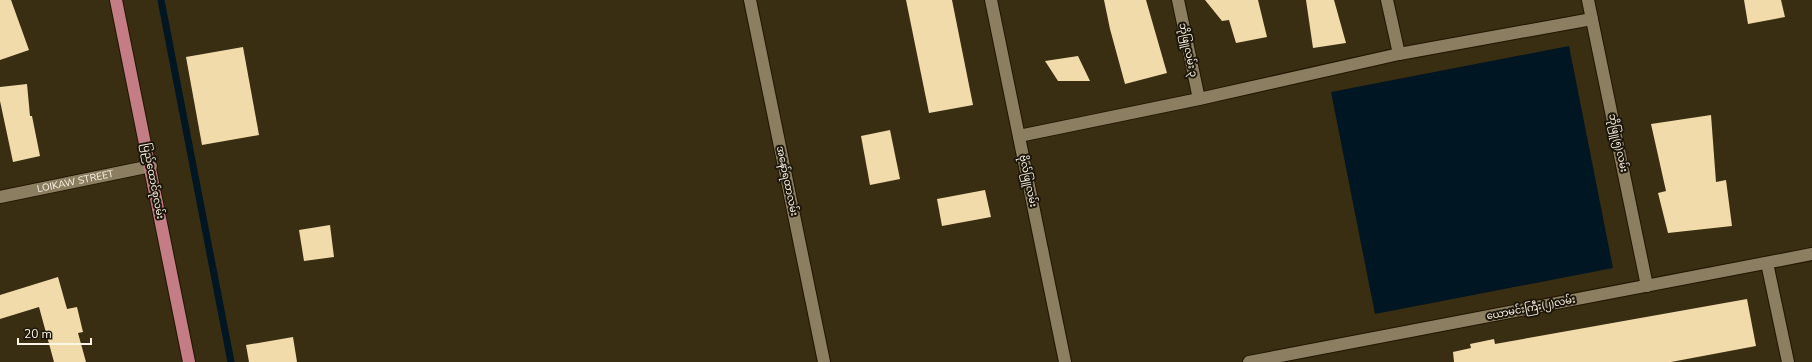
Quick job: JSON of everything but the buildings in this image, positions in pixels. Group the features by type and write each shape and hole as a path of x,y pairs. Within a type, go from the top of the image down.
{"main road":[{"name":"ပြည်ထောင်စုလမ်း","path":"116,0 151,166 189,362"}],"street":[{"name":"အနော်ရထာလမ်း","path":"750,0 824,362"},
{"name":"ဗိုလ်ဖြူလမ်း","path":"991,0 1065,362"},
{"name":"ဘိုဖြူလမ်း ၃","path":"1178,0 1199,99"},
{"path":"1388,0 1399,54"},
{"name":"ဘိုဖြူ(၅)လမ်း","path":"1588,0 1648,286"},
{"path":"1019,136 1199,99 1399,54 1592,19"},
{"name":"LOIKAW STREET","path":"0,197 151,166"},
{"name":"ယောမင်းကြီး(၂)လမ်း","path":"1249,362 1812,254"},
{"path":"1767,263 1788,362"}],"water":[{"path":"1569,46 1613,268 1375,314 1331,92"}],"waterway":[{"path":"161,0 231,362"}]}
